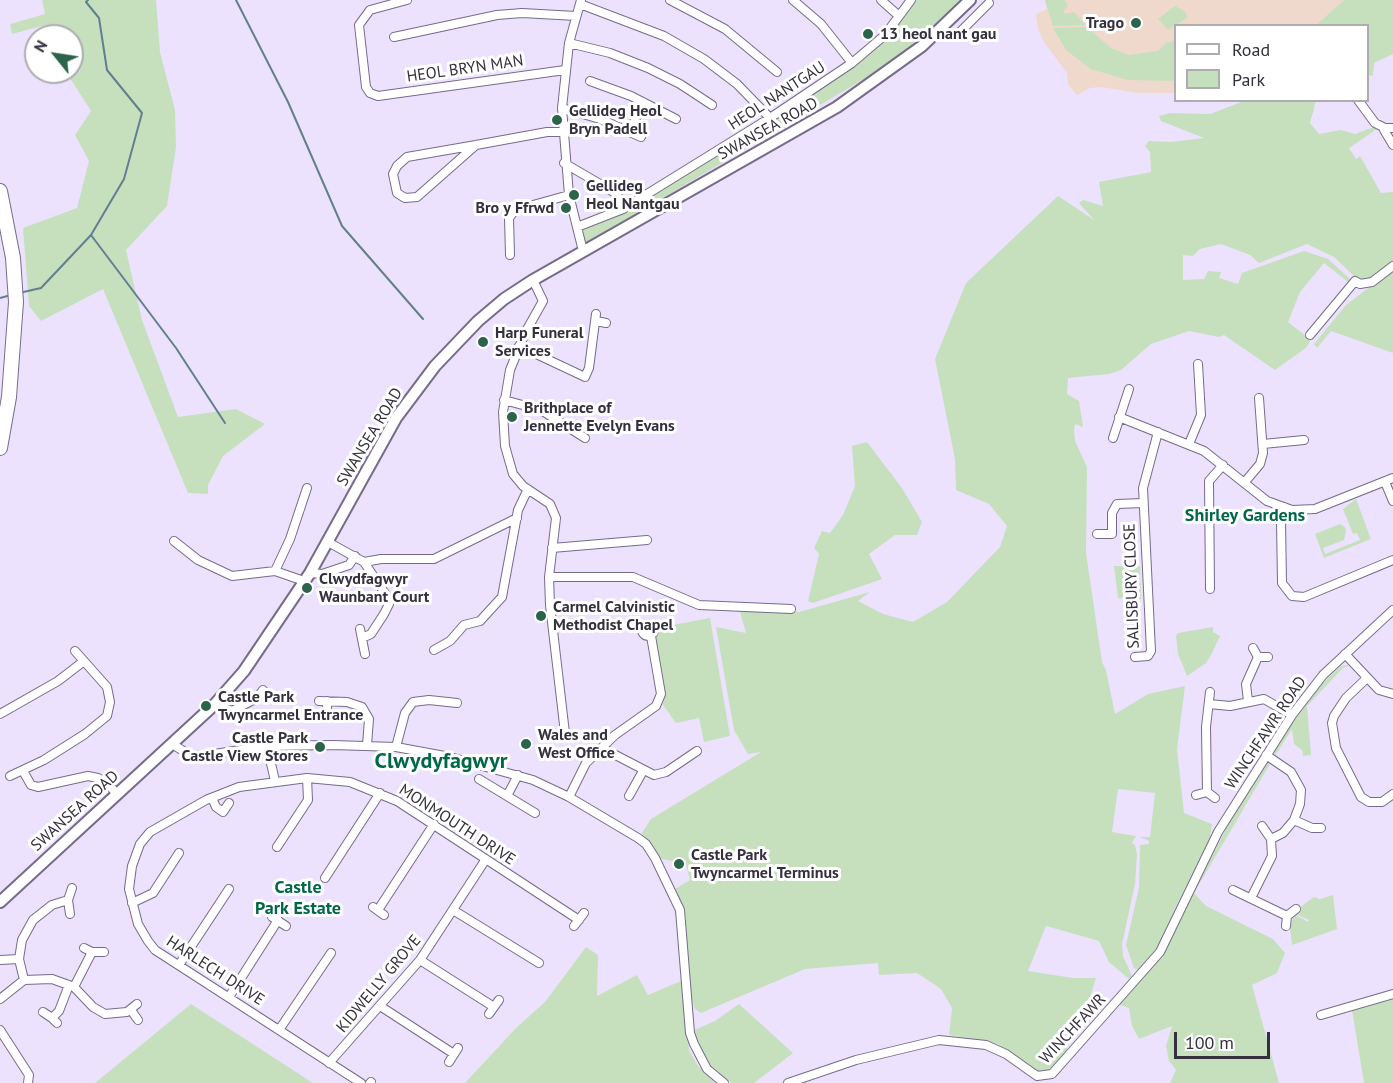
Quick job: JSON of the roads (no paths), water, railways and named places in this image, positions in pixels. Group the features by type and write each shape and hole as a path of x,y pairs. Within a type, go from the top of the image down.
{"highway":[{"path":"0,191 13,258 16,321 9,397 0,448"}],"street":[{"name":"HEOL BRYN MAN","path":"407,0 370,10 364,16 358,34 366,87 370,93 378,96 565,70"},
{"path":"670,0 689,8 748,46 777,72"},
{"path":"689,8 694,0"},
{"path":"793,0 821,24 852,63"},
{"path":"881,0 899,16"},
{"name":"HEOL NANTGAU","path":"577,227 623,208 770,118 852,63 885,35 911,0"},
{"path":"970,0 980,12"},
{"name":"SWANSEA ROAD","path":"0,902 215,704 258,653 328,542 411,395 470,328 504,299 533,280 837,107 915,51 970,0"},
{"path":"583,251 569,195 562,132 565,70 569,43 580,2 664,36 704,59 737,84 770,118"},
{"path":"957,35 989,3"},
{"path":"394,37 497,15 522,13 576,16"},
{"path":"569,43 610,53 648,68 680,84 711,105"},
{"path":"590,81 643,102 676,119"},
{"path":"630,131 643,102"},
{"path":"1359,102 1375,123 1389,128 1384,133 1393,145"},
{"path":"562,108 571,109 641,137"},
{"path":"476,145 417,197 405,198 397,193 393,174 401,161 407,157 476,145 562,132"},
{"path":"564,163 617,194 623,208"},
{"path":"510,255 509,218 515,210 569,195"},
{"path":"1310,335 1355,281 1360,284 1372,282 1393,266"},
{"path":"533,280 543,301 519,346 510,370 504,400 507,462 519,482 553,509 555,518 549,577 565,733"},
{"path":"580,386 589,368 596,318 606,323"},
{"path":"519,346 585,376"},
{"path":"1189,444 1202,415 1198,364"},
{"path":"1113,438 1129,389"},
{"path":"1244,483 1260,464 1263,444 1259,398"},
{"path":"504,400 541,410 585,438"},
{"path":"1119,417 1204,451 1267,501 1284,507 1300,511 1316,509 1389,480 1393,501"},
{"name":"SALISBURY CLOSE","path":"1136,657 1148,656 1150,651 1143,503 1144,480 1158,432"},
{"path":"1263,444 1304,440"},
{"path":"1210,589 1209,481 1223,465"},
{"path":"275,571 307,488"},
{"path":"434,650 450,641 464,624 480,621 502,597 517,518 528,489"},
{"name":"SALISBURY CLOSE","path":"1097,534 1112,534 1112,513 1117,504 1143,503"},
{"path":"1284,507 1281,521 1282,583 1292,596 1304,597 1393,560"},
{"path":"364,562 381,559 434,559 517,518"},
{"path":"552,548 647,540"},
{"path":"174,541 198,560 232,576 275,571 307,577 349,565 355,556"},
{"path":"328,542 364,562 386,595 389,604 371,634 361,634 365,654"},
{"path":"549,577 633,577 699,605 791,609"},
{"name":"WINCHFAWR ROAD","path":"1187,892 1218,832 1292,715 1316,683 1393,610"},
{"path":"569,797 586,763 656,706 661,694 651,636"},
{"path":"1253,648 1258,657"},
{"path":"10,776 23,771 85,734 107,716 110,702 107,687 75,651"},
{"path":"1345,654 1383,693 1393,694"},
{"path":"1258,657 1268,657"},
{"path":"1248,701 1246,684 1258,657"},
{"path":"0,714 58,681 84,661"},
{"path":"1367,678 1346,698 1334,716 1334,738 1344,768 1357,793 1364,800 1382,802 1393,794"},
{"path":"215,704 232,711 257,698 263,690"},
{"path":"1207,792 1210,692"},
{"path":"396,747 405,713 413,702 429,700 457,703"},
{"path":"1209,704 1230,706 1248,701 1269,700 1292,715"},
{"path":"327,713 323,701 354,704 367,713 369,719 367,746"},
{"path":"1334,738 1344,736"},
{"path":"172,744 190,755 201,756 267,746 367,746 396,747 450,757 518,775 569,797 646,844 669,885 681,915 690,1033 707,1069 724,1083"},
{"path":"267,746 275,781"},
{"path":"602,748 654,776 666,772 697,751"},
{"path":"1266,755 1291,772 1298,782 1301,797 1294,820 1283,833 1271,839"},
{"path":"23,771 32,785 38,787 88,776 98,778 108,784 117,794"},
{"path":"629,796 643,771"},
{"path":"507,796 518,775"},
{"path":"276,847 308,800 307,778"},
{"name":"MONMOUTH DRIVE","path":"275,781 307,778 350,782 380,793 434,824 579,920"},
{"path":"479,779 535,813"},
{"name":"HARLECH DRIVE","path":"275,781 239,787 212,798 150,832 140,844 132,866 129,889 132,903 138,924 148,941 179,965 361,1083"},
{"path":"1196,795 1207,792"},
{"path":"1207,792 1215,798"},
{"path":"325,878 380,793"},
{"path":"212,798 223,812 229,803"},
{"path":"1294,820 1312,828 1322,828"},
{"path":"378,911 434,824"},
{"path":"1251,898 1272,856 1271,839 1262,826"},
{"path":"1310,838 1312,828"},
{"path":"132,903 153,893 180,853"},
{"name":"KIDWELLY GROVE","path":"329,1063 420,960 486,859"},
{"path":"70,914 68,900 72,888"},
{"path":"179,965 229,889"},
{"path":"1233,890 1287,916"},
{"name":"WINCHFAWR","path":"789,1083 856,1060 939,1040 974,1043 997,1049 1040,1080 1052,1074 1060,1066 1160,952 1187,892"},
{"path":"24,980 19,959 22,940 33,920 52,905 68,900"},
{"path":"1286,926 1287,916 1296,909"},
{"path":"453,910 539,963"},
{"path":"229,997 275,919 286,926"},
{"path":"84,948 92,952 104,952"},
{"path":"43,1012 54,1021 71,986 92,952"},
{"path":"279,1030 331,953"},
{"path":"0,960 19,959"},
{"path":"420,960 494,1007"},
{"path":"0,999 24,980 52,979 71,986 93,1007 105,1014 134,1007 138,1020"},
{"path":"1321,1015 1393,994"},
{"path":"380,1006 454,1055"},
{"path":"0,1030 29,1075 28,1083"}],"waterway":[{"path":"19,293 41,288 91,235 124,179 142,113 107,70 99,18 86,2 88,0"},
{"path":"236,0 288,102 342,226 423,319"},
{"path":"91,235 176,348 225,423"},
{"path":"0,298 11,295"}],"place":[{"name":"Trago","path":"1136,23"},
{"name":"13 heol nant gau","path":"868,34"},
{"name":"Gellideg Heol Bryn Padell","path":"557,120"},
{"name":"Gellideg Heol Nantgau","path":"574,195"},
{"name":"Bro y Ffrwd","path":"566,208"},
{"name":"Harp Funeral Services","path":"483,342"},
{"name":"Brithplace of Jennette Evelyn Evans","path":"512,417"},
{"name":"Clwydfagwyr Waunbant Court","path":"307,588"},
{"name":"Carmel Calvinistic Methodist Chapel","path":"541,616"},
{"name":"Castle Park Twyncarmel Entrance","path":"206,706"},
{"name":"Wales and West Office","path":"526,744"},
{"name":"Castle Park Castle View Stores","path":"320,747"},
{"name":"Castle Park Twyncarmel Terminus","path":"679,864"}],"district":[{"name":"Shirley Gardens","path":"1245,516"},
{"name":"Clwydyfagwyr","path":"441,762"},
{"name":"Castle Park Estate","path":"298,898"}]}
